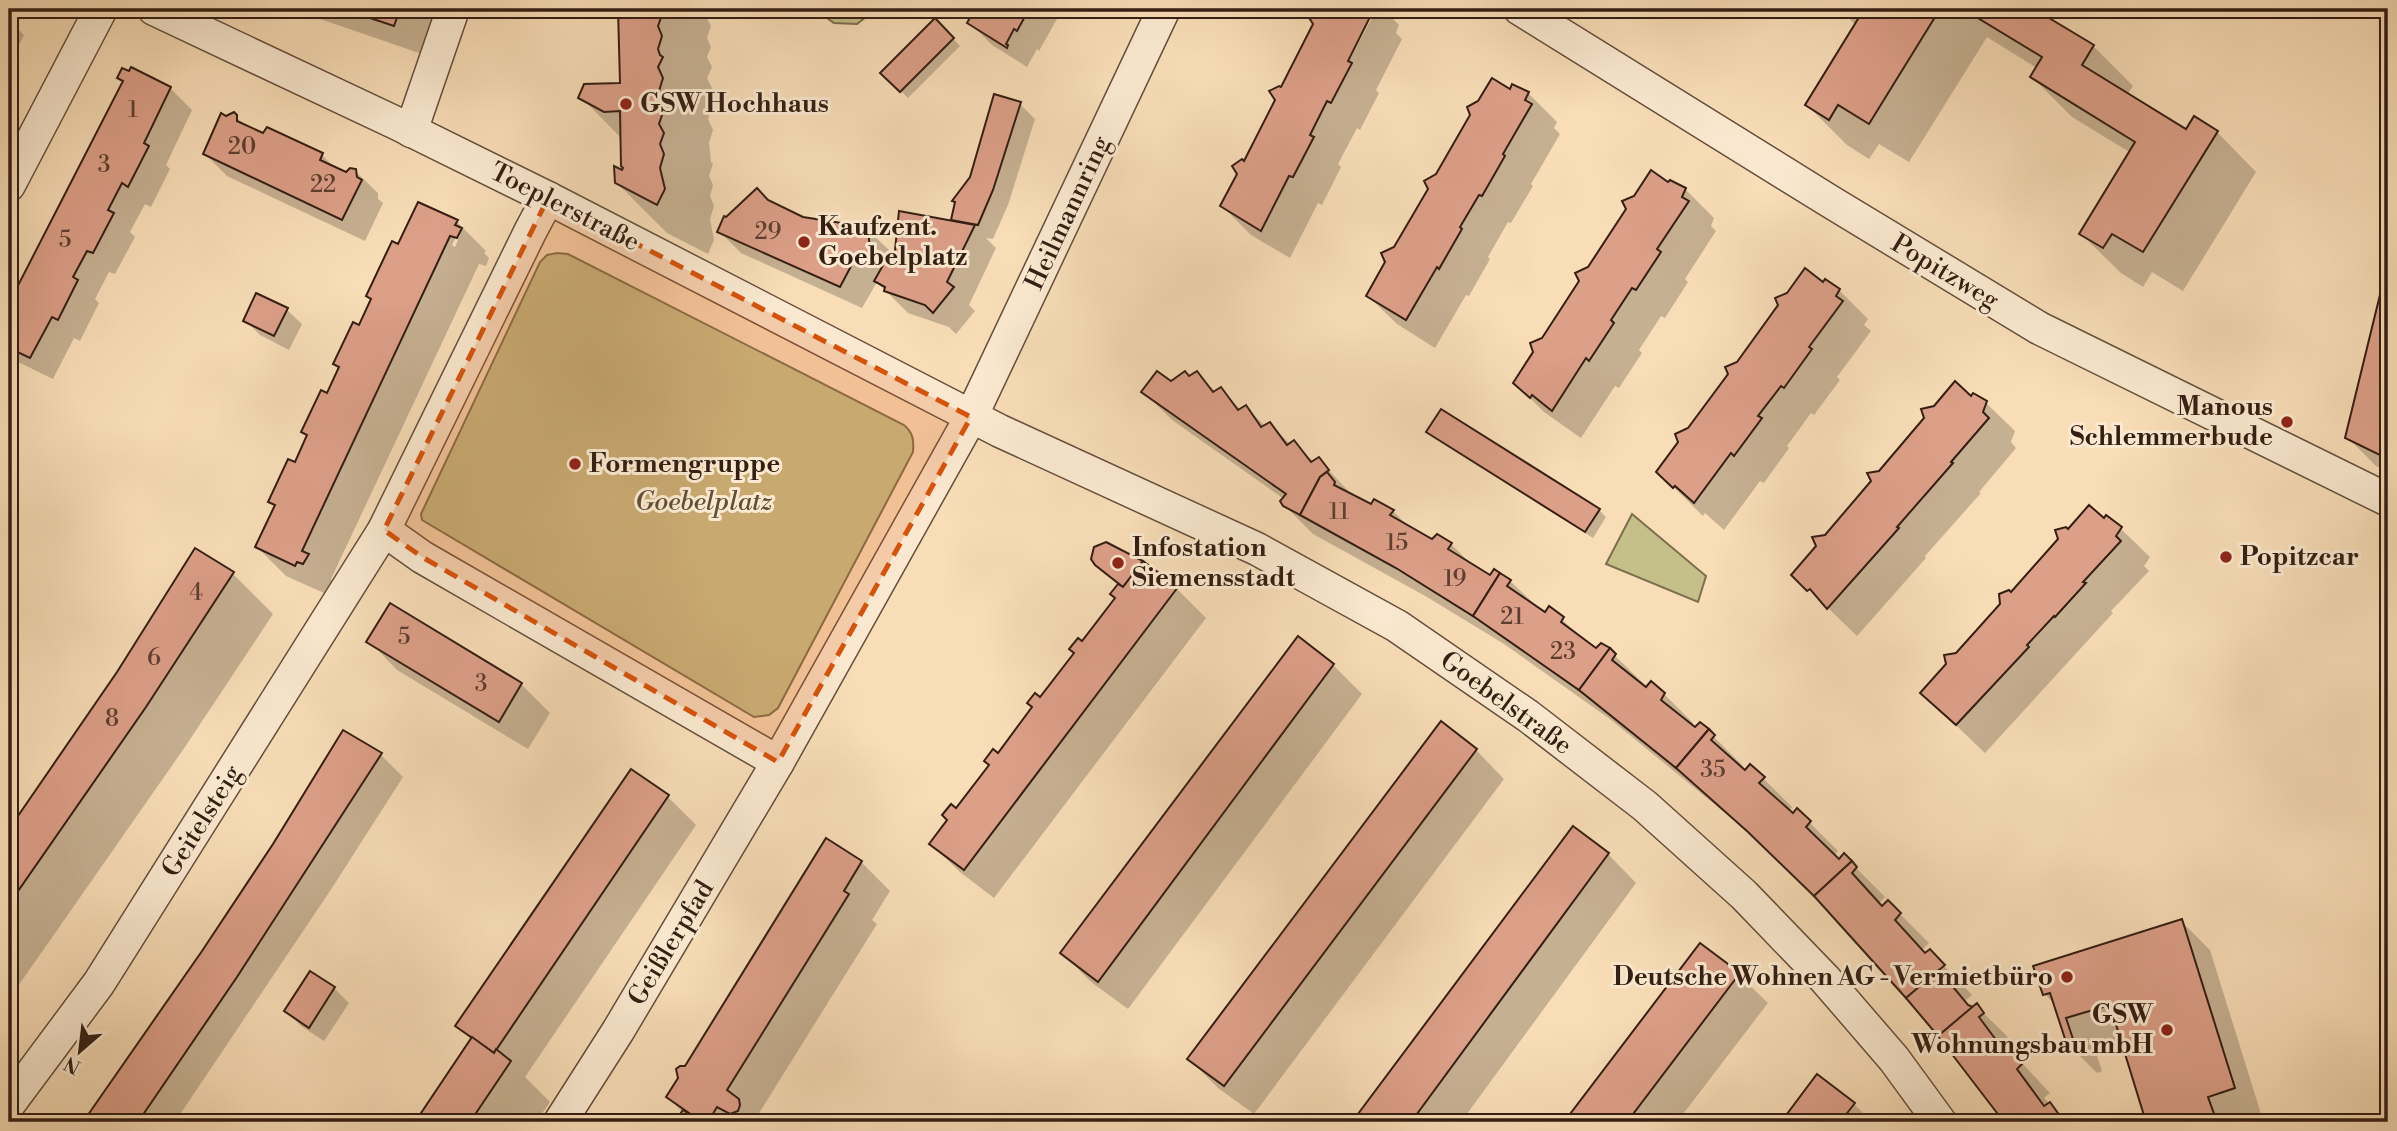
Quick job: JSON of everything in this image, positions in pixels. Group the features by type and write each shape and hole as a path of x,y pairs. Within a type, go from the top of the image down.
{"street":[{"path":"9,185 101,9"},
{"name":"Toeplerstraße","path":"154,9 548,198 971,417"},
{"path":"411,131 453,9"},
{"name":"Heilmannring","path":"971,417 1164,9"},
{"name":"Popitzweg","path":"1520,9 2027,321 2388,500"},
{"path":"548,198 384,530 422,557 778,762 971,417"},
{"name":"Goebelstraße","path":"971,417 1257,549 1398,626 1528,716 1645,806 1744,895 1825,979 1894,1059 1940,1122"},
{"name":"Geitelsteig","path":"9,1104 99,983 384,530"},
{"name":"Geißlerpfad","path":"560,1122 618,1031 778,762"}],"highlighted area":[{"path":"548,198 971,417 778,762 422,557 384,530"}],"green space":[{"path":"814,9 876,9 857,24 834,23"},
{"name":"Goebelplatz","path":"568,254 904,425 911,434 913,452 778,708 769,715 754,717 422,520 421,514 540,262 547,255"},
{"path":"1632,514 1706,576 1698,602 1606,564"}],"building":[{"path":"343,9 400,9 394,26"},
{"name":"GSW Hochhaus","path":"618,9 658,9 662,15 658,26 662,36 658,49 663,57 658,67 663,78 659,91 663,112 659,124 664,133 660,144 664,154 660,168 665,189 657,205 615,183 614,166 622,170 623,168 620,111 604,112 578,98 584,84 620,83"},
{"path":"975,9 1029,9 1017,31 1014,29 1006,44 1007,48 967,23"},
{"path":"1321,9 1374,9 1348,61 1352,63 1331,103 1327,101 1310,135 1314,137 1293,177 1289,176 1261,231 1220,206 1237,174 1232,166 1242,159 1244,161 1275,100 1269,91 1281,87 1313,24 1308,16"},
{"path":"1853,9 1940,9 1869,124 1838,105 1829,120 1805,105 1861,14"},
{"path":"1963,9 2034,9 2094,45 2082,65 2186,129 2194,116 2218,131 2143,252 2112,234 2103,248 2079,234 2135,142 2030,77 2042,57"},
{"path":"935,18 954,38 900,92 880,73"},
{"path":"131,67 171,87 144,143 149,146 128,187 122,183 108,210 114,213 93,253 87,251 73,277 78,280 58,320 52,317 30,358 9,348 9,303 123,81 117,78 122,68 129,71"},
{"path":"1492,78 1510,89 1512,84 1529,92 1525,100 1532,104 1482,196 1479,195 1439,269 1437,267 1406,320 1366,296 1385,262 1381,253 1394,247 1428,189 1424,181 1436,174 1470,115 1467,107 1478,101"},
{"path":"994,94 1021,102 993,190 978,225 951,220 955,202 952,201 970,177"},
{"path":"234,112 237,121 263,133 267,127 323,153 320,160 346,172 350,168 356,169 357,177 362,180 342,220 203,154 221,113 226,116"},
{"path":"1651,170 1668,182 1670,180 1686,188 1682,197 1689,201 1657,249 1661,252 1636,290 1632,288 1611,320 1614,323 1589,361 1586,358 1552,411 1532,395 1530,398 1513,383 1533,352 1530,343 1542,338 1579,281 1575,273 1588,267 1626,209 1622,201 1634,196"},
{"name":"Kaufzent. Goebelplatz","path":"757,188 768,200 803,217 868,227 870,252 858,253 840,287 717,232 724,216"},
{"path":"418,202 458,220 455,225 462,228 457,238 450,236 302,551 309,554 303,564 297,562 295,566 255,547 275,505 268,502 288,459 295,462 307,435 301,432 321,390 327,393 339,367 333,364 353,322 359,325 371,299 366,296 392,241 398,244"},
{"path":"899,211 975,225 947,282 954,287 933,313 925,305 884,291 885,287 874,281 886,260 894,260"},
{"path":"2388,262 2388,459 2345,438"},
{"path":"1805,268 1823,282 1825,279 1840,289 1836,296 1843,301 1809,347 1812,349 1784,388 1781,386 1758,416 1762,418 1734,456 1731,453 1694,503 1656,472 1678,442 1675,434 1688,428 1728,374 1725,367 1737,362 1778,305 1775,298 1787,293"},
{"path":"256,293 288,308 274,336 243,321"},
{"path":"1157,371 1171,381 1185,371 1189,376 1197,371 1213,392 1221,387 1238,410 1246,405 1261,427 1270,422 1287,445 1294,440 1311,462 1319,457 1329,470 1320,477 1300,515 1283,506 1280,501 1286,494 1141,392"},
{"path":"1955,381 1971,396 1973,393 1987,401 1983,412 1989,418 1897,527 1899,528 1827,609 1810,589 1807,591 1791,575 1816,546 1812,537 1825,535 1871,481 1867,473 1879,471 1924,418 1921,409 1934,406"},
{"path":"1441,409 1600,509 1585,532 1426,432"},
{"path":"1327,472 1335,482 1334,485 1371,504 1374,499 1394,510 1390,515 1432,539 1437,534 1452,543 1448,549 1490,575 1494,569 1500,573 1473,616 1396,568 1300,515 1320,477"},
{"path":"2089,505 2104,518 2106,515 2122,527 2116,536 2121,541 2083,582 2086,583 2027,645 2029,647 1956,725 1920,693 1946,664 1944,655 1956,653 2000,604 1999,594 2009,590 2011,592 2058,539 2055,530 2066,527 2068,529"},
{"name":"Infostation Siemensstadt","path":"1106,542 1143,561 1123,587 1091,559 1094,547"},
{"path":"195,548 234,572 146,707 9,904 9,829 117,672"},
{"path":"1143,561 1178,587 964,870 929,844 947,820 942,815 951,804 956,808 989,765 984,761 993,749 998,753 1032,707 1027,703 1035,693 1040,697 1074,653 1069,649 1078,638 1082,641 1115,598 1110,594 1118,584 1123,587"},
{"path":"1500,573 1511,580 1507,586 1545,612 1549,606 1564,617 1561,622 1596,648 1601,643 1610,648 1579,690 1473,616"},
{"path":"390,603 522,683 499,722 366,642"},
{"path":"1298,636 1334,664 1098,982 1060,953"},
{"path":"1610,648 1616,654 1612,660 1646,687 1651,681 1665,693 1661,700 1695,727 1700,722 1709,729 1676,768 1579,690"},
{"path":"1441,721 1477,749 1224,1086 1187,1059"},
{"path":"1709,729 1715,735 1711,740 1745,770 1750,764 1765,777 1759,783 1793,813 1797,808 1811,821 1806,827 1839,859 1844,853 1852,861 1814,896 1676,768"},
{"path":"343,730 382,753 237,977 138,1122 83,1122 273,844"},
{"path":"631,769 669,795 494,1053 455,1026"},
{"path":"1573,826 1609,853 1411,1122 1352,1122"},
{"path":"826,838 862,861 844,891 849,894 727,1090 739,1099 738,1111 730,1114 717,1107 708,1122 702,1122 666,1097 678,1078 676,1069 685,1066"},
{"path":"1852,861 1857,867 1852,873 1882,906 1888,900 1901,913 1895,920 1925,953 1930,949 1945,965 1906,998 1814,896"},
{"name":"GSW Wohnungsbau mbH","path":"2182,919 2235,1088 2208,1097 2217,1122 2146,1122 2110,1005 2066,1018 2074,1042 2067,1045 2050,993 2043,995 2033,966"},
{"path":"1700,943 1740,973 1627,1122 1564,1122"},
{"path":"1939,970 1968,1005 1973,1007 1938,1036 1906,998"},
{"path":"310,971 335,987 309,1028 284,1011"},
{"path":"1977,1003 1984,1013 1979,1017 2005,1052 2011,1049 2023,1063 2017,1069 2044,1106 2050,1102 2060,1116 2055,1122 2004,1122 1938,1036"},
{"path":"472,1037 494,1053 496,1049 511,1061 470,1122 415,1122"},
{"path":"1817,1074 1855,1103 1840,1122 1781,1122"},
{"path":"683,1110 702,1122 674,1122"}],"place":[{"name":"GSW Hochhaus","path":"626,104"},
{"name":"Kaufzent. Goebelplatz","path":"804,242"},
{"name":"Manous Schlemmerbude","path":"2287,422"},
{"name":"Formengruppe","path":"575,464"},
{"name":"Popitzcar","path":"2226,557"},
{"name":"Infostation Siemensstadt","path":"1118,563"},
{"name":"Deutsche Wohnen AG - Vermietbüro","path":"2067,977"},
{"name":"GSW Wohnungsbau mbH","path":"2167,1030"}]}
